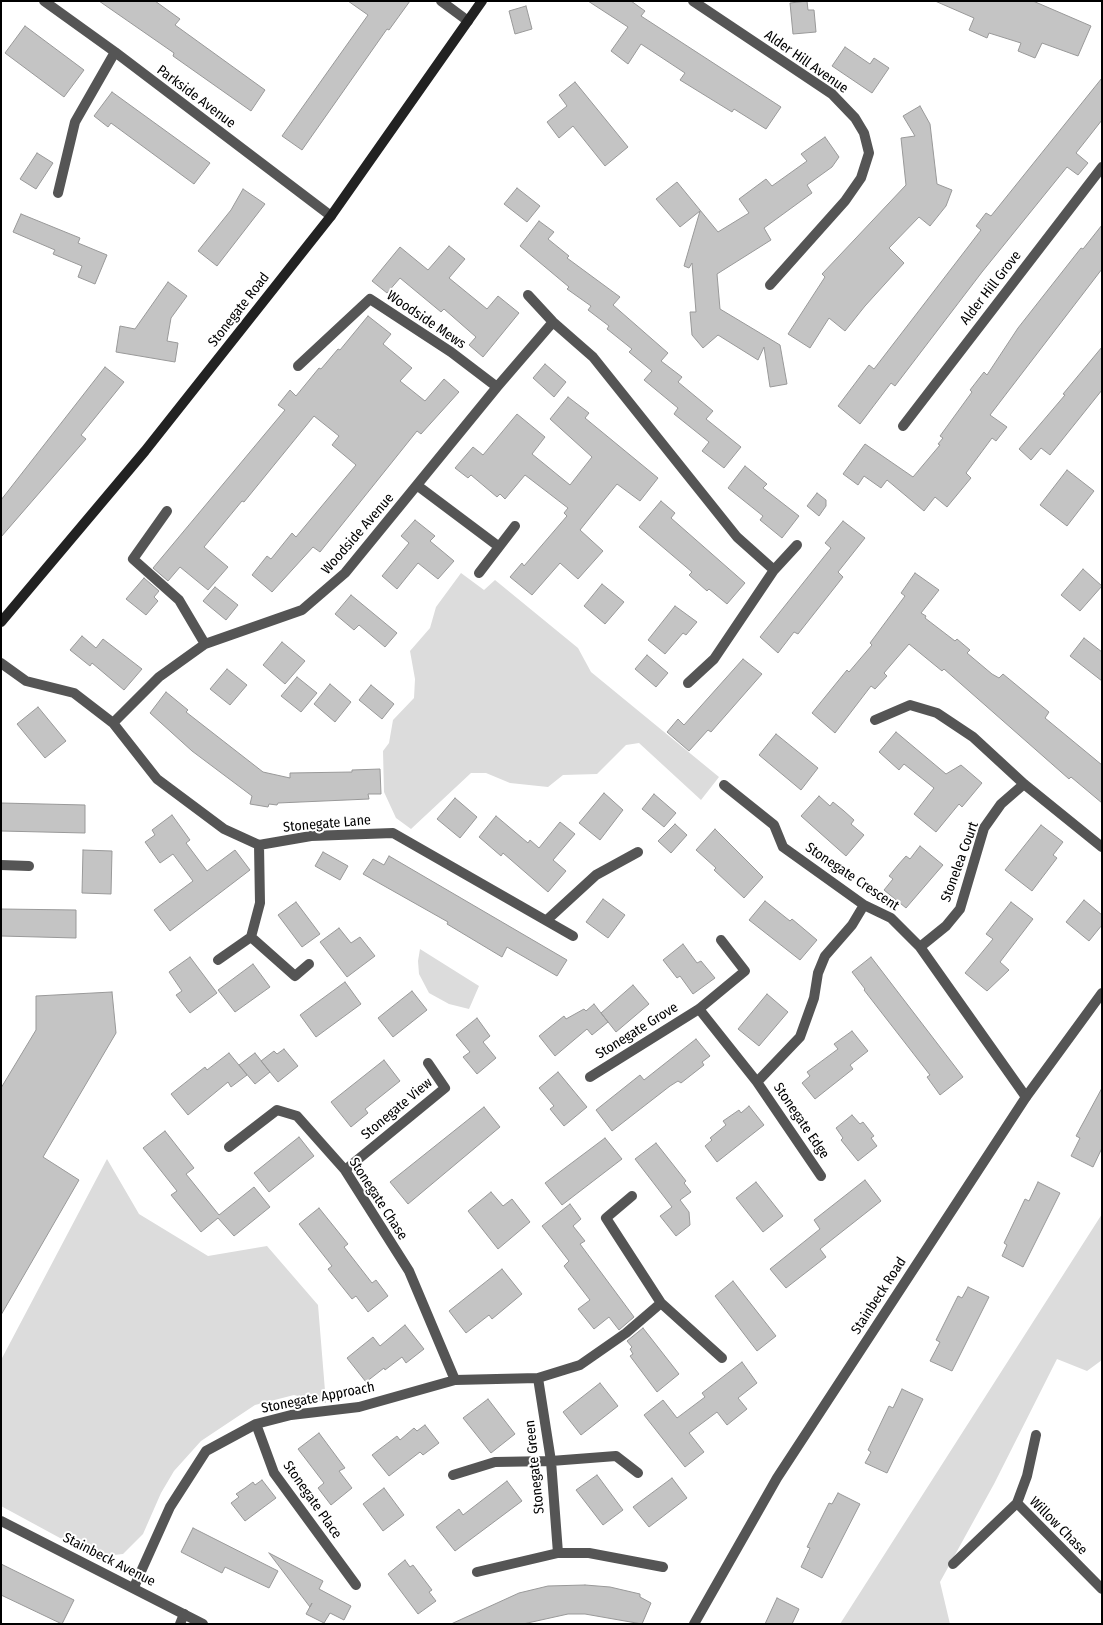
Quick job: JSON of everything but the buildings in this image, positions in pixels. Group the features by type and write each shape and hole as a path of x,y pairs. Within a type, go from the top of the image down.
{"main road":[{"name":"Stonegate Road","path":"1,622 145,451 330,216 482,1"}],"street":[{"name":"Parkside Avenue","path":"44,1 115,52 330,216"},
{"path":"441,1 468,21"},
{"name":"Alder Hill Avenue","path":"693,1 832,94 855,118 864,133 869,153 861,178 845,201 770,285"},
{"path":"58,193 75,122 115,52"},
{"name":"Alder Hill Grove","path":"903,426 1102,167"},
{"path":"528,295 554,322 593,357 737,537 774,570"},
{"name":"Woodside Mews","path":"298,366 370,299 451,352 497,388"},
{"name":"Woodside Avenue","path":"113,723 160,677 206,644 302,610 345,573 497,388 554,322"},
{"path":"418,486 498,546"},
{"path":"167,510 133,558 178,600 206,644"},
{"path":"479,572 515,526"},
{"path":"688,683 714,659 774,570 797,545"},
{"path":"1,663 26,681 74,694 113,723 157,779 224,829 259,844 260,903 251,937 218,960"},
{"path":"875,720 910,705 937,713 973,737 1024,784 1102,847"},
{"name":"Stonelea Court","path":"920,947 946,926 960,909 984,828 1001,804 1024,784"},
{"name":"Stonegate Crescent","path":"724,785 774,825 783,847 864,905 892,918 920,947 1026,1097"},
{"name":"Stonegate Lane","path":"259,844 311,836 393,833 548,919 573,936"},
{"path":"548,919 596,875 638,852"},
{"path":"1,864 29,866"},
{"path":"758,1082 800,1037 814,998 818,973 825,956 852,925 864,905"},
{"path":"251,937 295,976 309,964"},
{"name":"Stonegate Grove","path":"590,1077 699,1009 745,971 721,940"},
{"name":"Stainbeck Road","path":"694,1624 777,1478 1026,1097 1102,992"},
{"name":"Stonegate Grove","path":"699,1009 758,1082"},
{"name":"Stonegate View","path":"345,1170 445,1088 428,1063"},
{"name":"Stonegate Edge","path":"758,1082 821,1176"},
{"name":"Stonegate Chase","path":"229,1147 277,1110 296,1116 345,1170 409,1271 455,1380"},
{"path":"632,1196 606,1218 662,1303 722,1358"},
{"name":"Stonegate Approach","path":"134,1587 170,1507 206,1451 256,1424 290,1415 359,1407 455,1380 538,1378 580,1366 626,1333 662,1303"},
{"name":"Stonegate Green","path":"538,1378 551,1462 558,1553"},
{"name":"Stonegate Place","path":"256,1424 274,1473 356,1585"},
{"name":"Willow Chase","path":"953,1564 1017,1503 1027,1476 1036,1435"},
{"path":"453,1475 495,1462 551,1462 616,1456 638,1473"},
{"name":"Willow Chase","path":"1017,1503 1102,1589"},
{"name":"Stainbeck Avenue","path":"1,1520 134,1587 182,1619 203,1624"},
{"path":"477,1572 558,1553 589,1553 663,1567"}],"shaded area":[{"path":"461,573 484,590 495,580 578,648 591,672 719,777 701,800 639,743 626,745 597,774 563,775 548,787 510,783 486,773 471,773 411,829 396,818 384,792 383,751 389,743 393,720 414,698 415,679 410,651 430,628 436,607"},
{"path":"420,949 479,986 469,1009 449,1004 429,993 419,974 418,961"},
{"path":"107,1159 139,1214 208,1256 267,1246 318,1305 326,1403 294,1395 255,1405 201,1441 174,1471 161,1493 143,1534 123,1554 95,1557 1,1506 1,1360"},
{"path":"1102,1214 1102,1360 1087,1371 1057,1359 994,1484 940,1582 950,1624 840,1624"}]}
